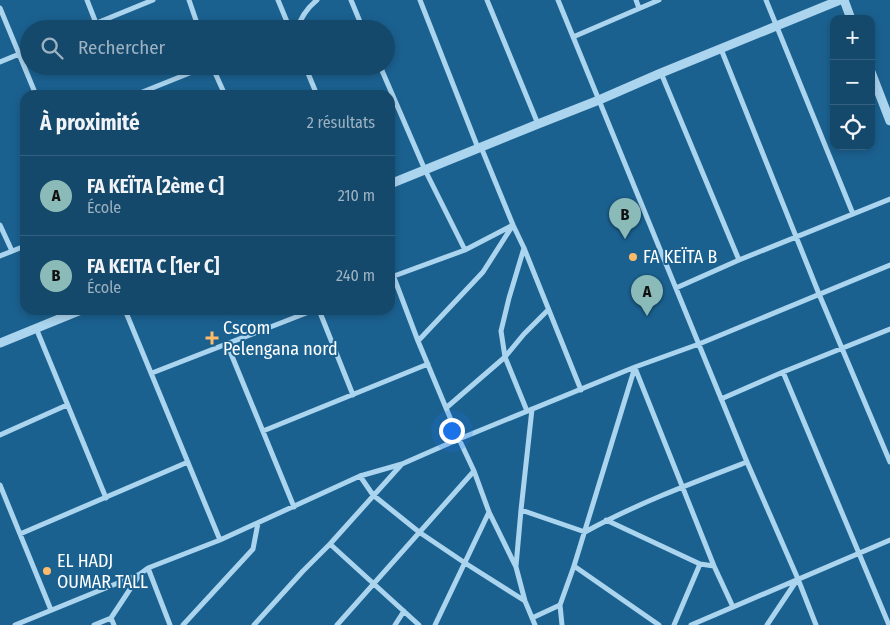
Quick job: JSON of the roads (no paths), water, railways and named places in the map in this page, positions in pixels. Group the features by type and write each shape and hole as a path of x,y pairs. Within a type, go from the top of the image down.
{"street":[{"path":"87,0 95,20"},
{"path":"103,20 153,0"},
{"path":"189,0 196,20"},
{"path":"278,0 286,20"},
{"path":"300,20 310,6 317,0"},
{"path":"351,0 359,20"},
{"path":"420,0 581,390"},
{"path":"487,0 538,124"},
{"path":"558,0 747,462 816,625"},
{"path":"636,0 639,8"},
{"path":"573,37 659,0"},
{"path":"766,0 853,214"},
{"path":"395,182 842,0 849,15"},
{"path":"0,8 19,54 0,62"},
{"path":"721,49 819,294 890,462"},
{"path":"661,73 739,260"},
{"path":"28,75 34,90"},
{"path":"147,90 185,75"},
{"path":"216,75 223,90"},
{"path":"309,75 315,90"},
{"path":"384,75 390,90"},
{"path":"875,82 890,121"},
{"path":"395,101 425,170 464,250"},
{"path":"676,288 739,260 890,199"},
{"path":"0,225 12,251"},
{"path":"395,276 464,250 513,225"},
{"path":"418,341 483,272 513,225"},
{"path":"0,256 20,248"},
{"path":"516,567 529,410 505,357 501,331 524,248"},
{"path":"15,625 140,574 148,568 220,540 360,476 402,464 459,438 699,344 890,265"},
{"path":"395,279 418,341 474,471 489,512 516,567 525,601 536,625"},
{"path":"446,408 505,357 524,334 548,310"},
{"path":"0,343 68,315"},
{"path":"127,315 220,540"},
{"path":"152,373 301,315"},
{"path":"321,315 354,395"},
{"path":"36,328 106,498"},
{"path":"721,399 890,329"},
{"path":"227,344 294,506"},
{"path":"262,431 428,364"},
{"path":"635,368 714,566 733,607"},
{"path":"562,625 560,605 585,532 635,368"},
{"path":"783,372 888,617 889,625"},
{"path":"0,435 67,405"},
{"path":"20,534 188,462"},
{"path":"521,510 585,532 606,520 747,462"},
{"path":"254,625 402,464"},
{"path":"337,625 474,471"},
{"path":"360,476 373,495 419,532 525,601"},
{"path":"0,485 51,610"},
{"path":"435,625 489,512"},
{"path":"606,520 700,564 714,566"},
{"path":"183,625 253,549 258,523"},
{"path":"691,625 890,540"},
{"path":"330,544 419,625"},
{"path":"674,625 700,564"},
{"path":"574,566 659,625"},
{"path":"148,568 169,625"},
{"path":"94,625 111,618 140,574"},
{"path":"767,625 798,579"},
{"path":"532,618 560,605"},
{"path":"395,625 404,611"},
{"path":"111,618 114,625"},
{"path":"704,625 707,618"}],"place":[{"name":"FA KEITA C [1er C]","path":"625,239"},
{"name":"FA KEÏTA B","path":"633,257"},
{"name":"FA KEÏTA [2ème C]","path":"647,316"},
{"name":"Cscom Pelengana nord","path":"212,338"},
{"name":"EL HADJ OUMAR TALL","path":"47,571"}]}
